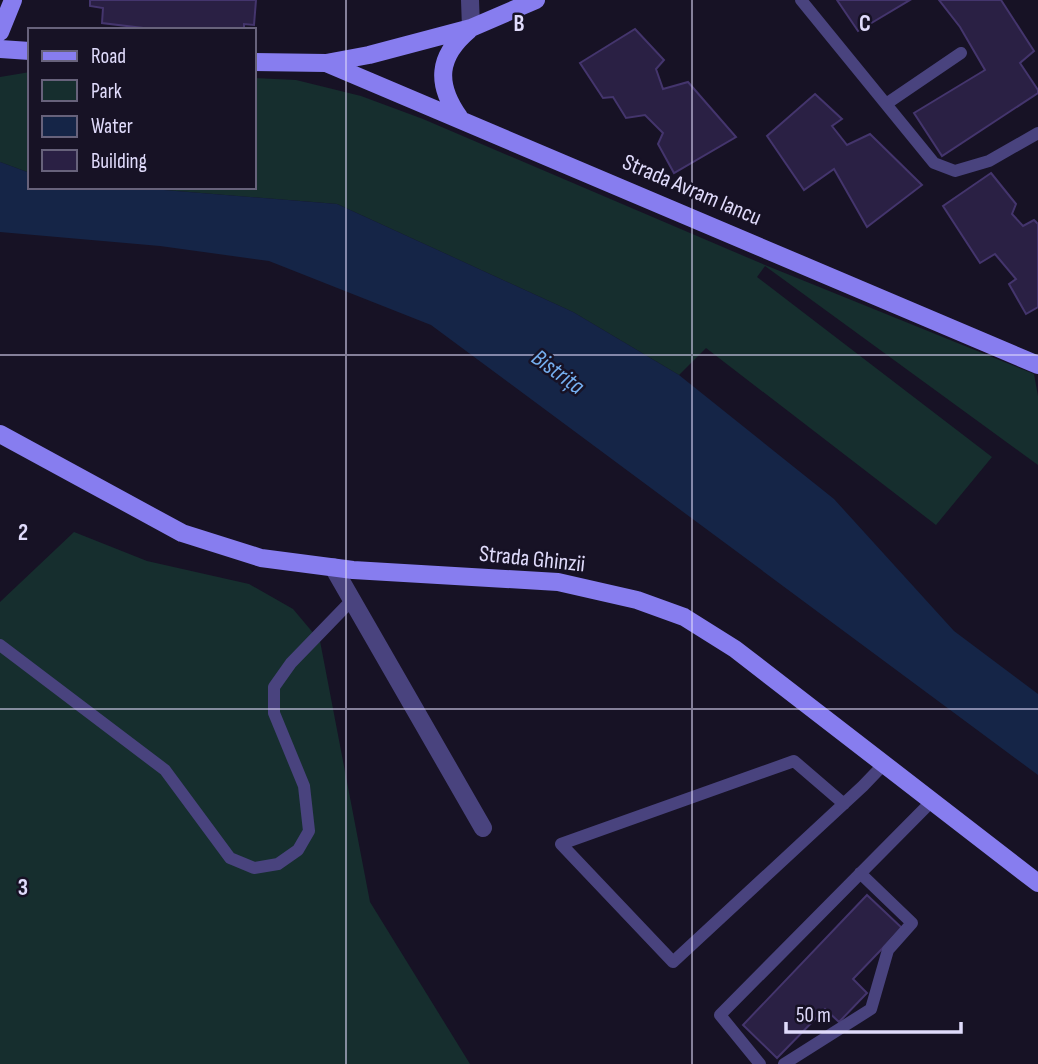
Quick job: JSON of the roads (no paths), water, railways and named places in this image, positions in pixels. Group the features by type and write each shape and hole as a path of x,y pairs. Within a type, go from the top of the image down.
{"street":[{"path":"0,32 13,0"},
{"path":"470,0 471,28"},
{"path":"256,62 327,63 471,28 536,0"},
{"path":"459,117 447,100 442,80 445,60 455,41 471,28"},
{"path":"0,49 28,51"},
{"name":"Strada Avram Iancu","path":"327,63 1038,365"},
{"name":"Strada Ghinzii","path":"0,434 182,533 261,558 333,567 558,582 637,600 673,613 735,649 1038,883"},
{"path":"333,567 483,828"}],"lane":[{"path":"802,0 934,163 955,171 989,161 1038,133"},
{"path":"886,104 961,53"},
{"path":"0,645 165,770 230,859 254,867 278,864 298,850 309,831 304,786 274,713 274,687 291,663 352,600"},
{"path":"844,804 794,761 561,844 673,962 844,804 884,764"},
{"path":"760,1064 720,1015 932,801"},
{"path":"784,1064 871,1009 888,950 912,923 860,873"}],"water":[{"name":"Bistrița","path":"0,162 28,172 28,189 152,189 337,204 573,312 679,375 834,499 954,631 1038,694 1038,775 431,325 269,261 160,246 0,232"}]}
